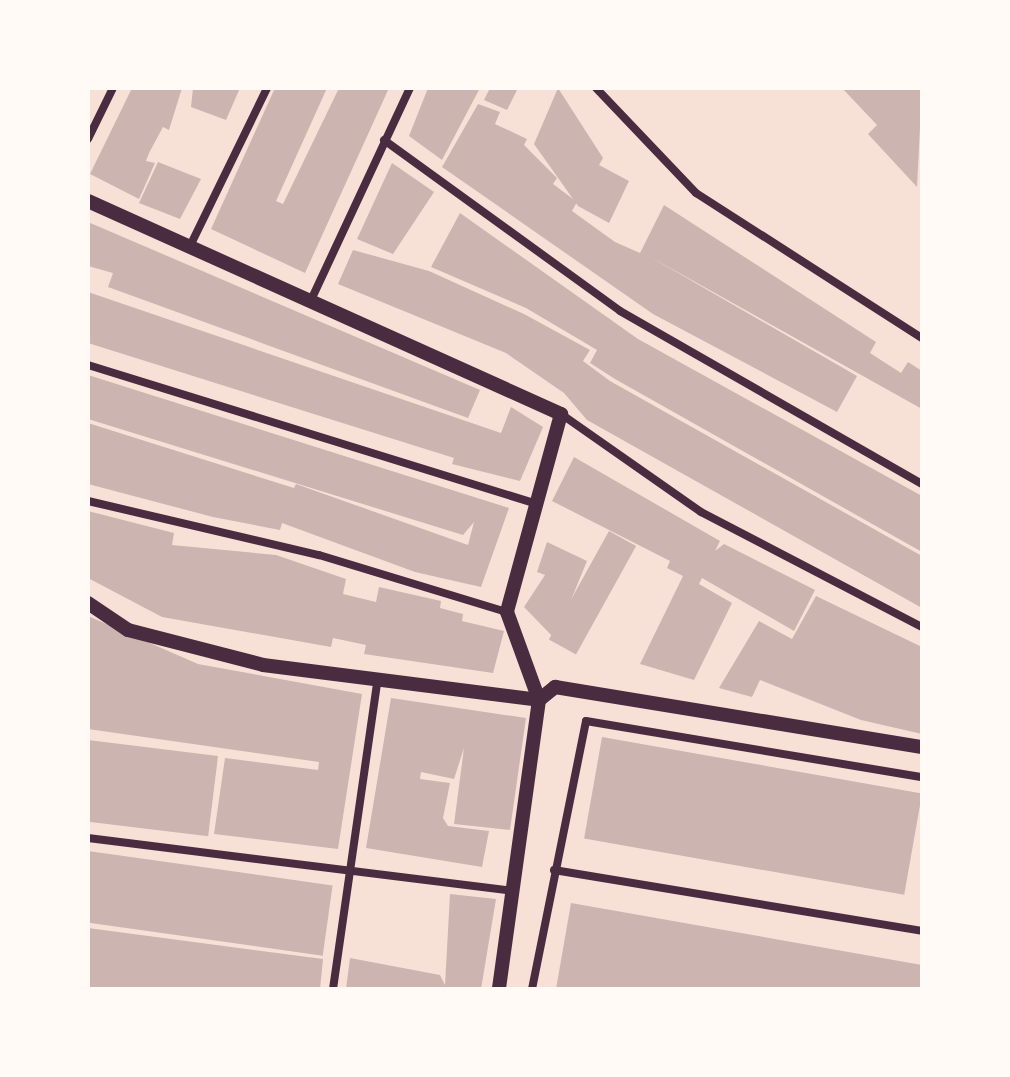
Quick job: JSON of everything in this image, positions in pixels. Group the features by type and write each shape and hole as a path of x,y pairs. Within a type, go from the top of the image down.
{"street":[{"path":"88,139 113,88"},
{"path":"192,242 267,88"},
{"path":"312,298 410,88"},
{"path":"596,88 696,193 922,338"},
{"path":"384,140 620,311 922,484"},
{"path":"88,201 192,242 561,414 701,512 922,627"},
{"path":"88,365 535,503"},
{"path":"499,989 515,891 539,700 507,612 561,414"},
{"path":"88,501 319,555 507,612"},
{"path":"88,603 128,630 186,647 377,684 539,700 555,687 922,747"},
{"path":"333,989 377,684"},
{"path":"532,989 586,721 922,777"},
{"path":"88,838 515,891"},
{"path":"554,870 922,931"}],"building":[{"path":"132,88 182,88 169,130 163,127 149,153 146,161 155,163 139,199 90,174"},
{"path":"193,88 240,88 226,120 191,107"},
{"path":"275,88 327,88 276,201 283,204 339,88 389,88 305,273 211,229"},
{"path":"428,88 480,88 442,160 409,136"},
{"path":"490,88 518,88 507,110 484,100"},
{"path":"558,88 603,158 599,165 629,181 609,223 578,206 534,144"},
{"path":"842,88 922,88 917,187 868,134 877,125"},
{"path":"478,104 500,112 495,124 527,139 524,145 557,178 553,184 577,202 572,211 615,242 640,253 664,205 876,342 870,353 901,373 908,362 922,371 922,409 647,255 857,376 837,412 653,314 442,167"},
{"path":"158,162 201,179 180,219 139,203"},
{"path":"392,163 434,192 393,254 357,239"},
{"path":"460,213 638,339 922,496 922,552 615,379 590,363 597,350 526,308 431,267"},
{"path":"88,222 480,390 468,418 108,287 113,273 88,266"},
{"path":"353,250 429,271 524,314 590,350 583,361 610,381 922,556 922,608 587,420 564,393 506,353 338,284"},
{"path":"88,292 501,433 511,407 543,427 520,481 452,464 454,458 88,343"},
{"path":"88,375 509,508 481,587 415,572 282,523 280,530 213,517 88,484 88,423 294,488 296,484 468,545 474,522 463,535 88,419"},
{"path":"574,457 720,541 715,551 724,544 815,590 794,631 702,578 699,584 732,603 694,680 640,664 683,576 667,568 670,561 552,501"},
{"path":"88,511 174,533 172,545 276,555 346,579 343,594 376,602 379,587 441,601 440,608 463,614 462,621 504,631 493,673 364,654 366,645 333,638 331,647 162,617 88,578"},
{"path":"609,531 636,546 576,654 549,639"},
{"path":"547,542 587,561 555,639 524,607 545,575 537,572"},
{"path":"816,596 922,647 922,734 861,720 760,680 752,697 719,688 759,621 792,639"},
{"path":"88,616 198,664 362,694 338,849 214,834 225,758 318,770 319,762 88,729"},
{"path":"391,698 526,718 510,830 454,824 464,748 454,779 421,772 420,779 450,783 443,818 448,826 489,831 482,867 366,848"},
{"path":"602,737 922,793 904,895 584,838"},
{"path":"88,740 218,756 208,836 88,822"},
{"path":"88,851 333,885 323,956 88,923"},
{"path":"450,894 496,899 481,989 346,989 350,958 440,975 445,985"},
{"path":"571,903 922,965 922,989 556,989"},
{"path":"88,928 323,959 320,989 88,989"}]}
